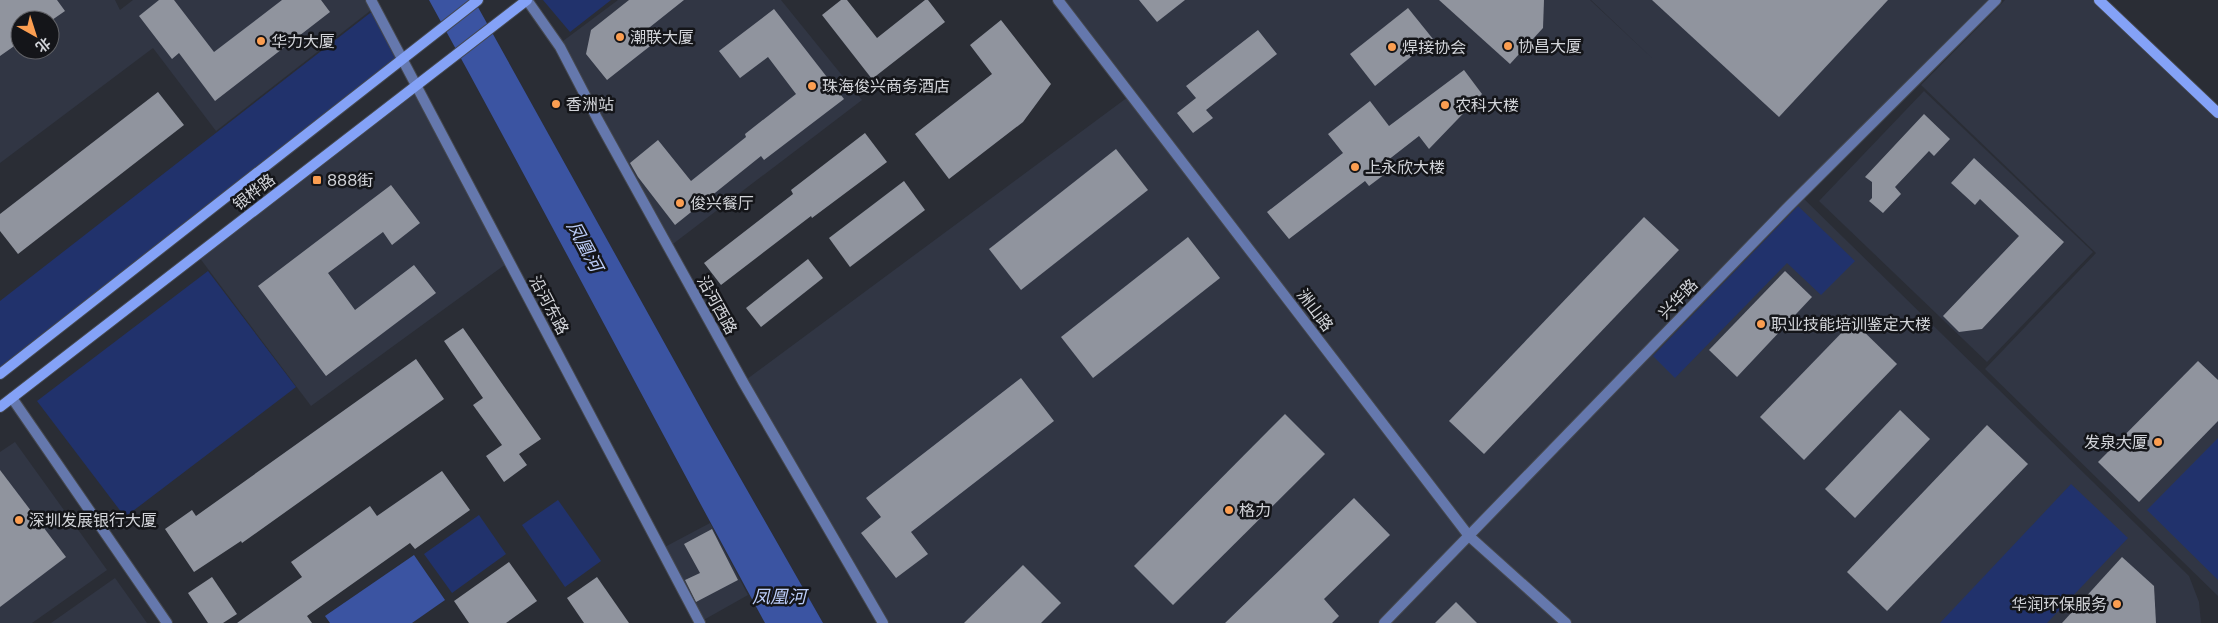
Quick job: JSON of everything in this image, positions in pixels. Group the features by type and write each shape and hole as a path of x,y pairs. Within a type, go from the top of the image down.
{"main road":[{"name":"银桦路","path":"0,374 478,0"},
{"name":"银桦路","path":"0,408 527,0"},
{"path":"2099,0 2218,113"}],"street":[{"name":"沿河东路","path":"371,0 404,59 416,86 700,623"},
{"name":"沿河西路","path":"527,0 560,47 742,382 883,623"},
{"name":"洲山路","path":"1058,0 1469,536 1566,623"},
{"name":"兴华路","path":"1384,623 1788,207 1996,0"},
{"path":"12,398 168,623"}],"shaded area":[{"path":"0,0 115,0 120,10 133,0 371,0 375,7 216,131 153,48 0,163"},
{"path":"543,0 611,0 570,32"},
{"path":"618,0 781,0 862,100 665,250 563,41"},
{"path":"1058,0 1590,0 1653,59 1591,0 1996,0 1800,195 2189,576 2199,602 2201,623 888,623 743,382 1132,94"},
{"path":"2005,0 2102,0 2218,111 2218,596 1985,369 2096,253 1921,85"},
{"path":"374,10 401,58 0,372 0,301"},
{"path":"416,91 506,264 311,406 199,257"},
{"path":"1924,91 2093,252 1987,362 1819,201"},
{"path":"1798,206 1855,261 1821,295 1787,263 1675,378 1653,356"},
{"path":"208,271 296,387 125,517 37,401"},
{"path":"2218,438 2218,580 2147,510"},
{"path":"15,442 107,570 32,623 0,623 0,452"},
{"path":"2071,484 2128,538 2047,623 1940,623"},
{"path":"558,500 601,561 565,587 522,525"},
{"path":"479,515 506,554 452,593 424,554"},
{"path":"710,523 748,595 700,622 661,549"},
{"path":"115,578 147,623 51,623"}],"water":[{"name":"凤凰河","path":"429,0 474,0 710,425 823,623 765,623"},
{"path":"414,555 445,600 412,623 330,623 325,616"}],"building":[{"path":"0,0 57,0 65,11 60,14 60,10 10,10 10,49 0,56"},
{"name":"华力大厦","path":"159,0 174,0 214,52 282,0 321,0 330,12 215,101 179,53 172,59 139,16"},
{"name":"潮联大厦","path":"629,0 684,0 645,31 654,43 607,80 586,54 591,30"},
{"path":"841,0 847,0 877,38 925,0 928,0 945,22 872,79 822,15"},
{"path":"1139,0 1185,0 1157,22"},
{"name":"协昌大厦","path":"1439,0 1544,0 1543,28 1510,64"},
{"path":"1652,0 1888,0 1779,117"},
{"name":"焊接协会","path":"1408,8 1433,39 1375,86 1350,54"},
{"name":"珠海俊兴商务酒店","path":"774,9 844,99 764,160 761,156 675,225 638,177 630,163 658,140 691,181 746,137 745,134 796,94 768,57 740,78 719,51"},
{"path":"1001,20 1051,84 1023,122 949,179 915,134 992,74 970,45"},
{"path":"1258,30 1277,54 1206,110 1213,118 1193,133 1177,113 1196,98 1186,86"},
{"name":"上永欣大楼","path":"1464,70 1482,94 1429,149 1419,136 1383,164 1389,171 1369,186 1365,181 1289,239 1267,212 1343,153 1328,134 1370,101 1389,126"},
{"path":"158,92 184,125 18,254 0,231 0,214"},
{"path":"1924,114 1950,139 1934,156 1929,151 1895,187 1901,194 1883,213 1869,201 1872,198 1872,182 1865,177"},
{"path":"865,133 887,162 812,218 811,216 721,285 704,263 793,194 791,190"},
{"path":"1116,149 1148,190 1021,290 989,249"},
{"path":"1974,158 2064,242 1982,329 1959,332 1943,316 2019,236 1980,199 1975,205 1951,183"},
{"path":"904,181 925,210 850,267 829,238"},
{"path":"391,185 420,223 392,245 383,232 328,273 355,310 414,265 436,293 326,376 258,286"},
{"path":"1644,217 1679,250 1484,454 1449,421"},
{"path":"1188,237 1220,278 1093,378 1061,337"},
{"path":"808,259 823,278 761,327 746,308"},
{"name":"职业技能培训鉴定大楼","path":"1785,271 1812,297 1737,377 1709,350"},
{"path":"1853,321 1897,364 1804,460 1760,417"},
{"path":"463,328 541,439 519,454 527,465 504,482 486,456 502,445 473,405 483,398 444,341"},
{"path":"416,359 444,399 242,543 241,541 194,572 165,529 192,510 196,516"},
{"name":"发泉大厦","path":"2198,361 2218,380 2218,421 2139,502 2098,462"},
{"path":"1021,378 1054,421 911,532 928,554 896,578 861,533 881,517 866,498"},
{"path":"1900,410 1930,439 1855,518 1825,489"},
{"name":"格力","path":"1285,414 1325,454 1173,605 1134,566"},
{"path":"1987,425 2028,464 1887,611 1847,572"},
{"name":"深圳发展银行大厦","path":"0,470 66,557 0,607"},
{"path":"442,471 470,510 415,549 410,543 307,616 312,623 237,623 302,577 291,562 370,506 377,516"},
{"path":"1354,498 1390,535 1324,599 1339,616 1332,623 1225,623"},
{"path":"712,529 738,580 696,602 685,580 700,573 684,544"},
{"name":"华润环保服务","path":"2122,557 2154,586 2156,623 2062,623"},
{"path":"509,562 537,601 506,623 469,623 454,601"},
{"path":"1023,565 1061,603 1041,623 964,623"},
{"path":"212,577 237,614 223,623 208,623 188,593"},
{"path":"597,577 629,623 584,623 567,598"},
{"path":"1456,602 1477,623 1435,623"}],"place":[{"name":"潮联大厦","path":"620,37"},
{"name":"华力大厦","path":"261,41"},
{"name":"协昌大厦","path":"1508,46"},
{"name":"焊接协会","path":"1392,47"},
{"name":"珠海俊兴商务酒店","path":"812,86"},
{"name":"香洲站","path":"556,104"},
{"name":"农科大楼","path":"1445,105"},
{"name":"上永欣大楼","path":"1355,167"},
{"name":"888街","path":"317,180"},
{"name":"俊兴餐厅","path":"680,203"},
{"name":"职业技能培训鉴定大楼","path":"1761,324"},
{"name":"发泉大厦","path":"2158,442"},
{"name":"格力","path":"1229,510"},
{"name":"深圳发展银行大厦","path":"19,520"},
{"name":"华润环保服务","path":"2117,604"}]}
